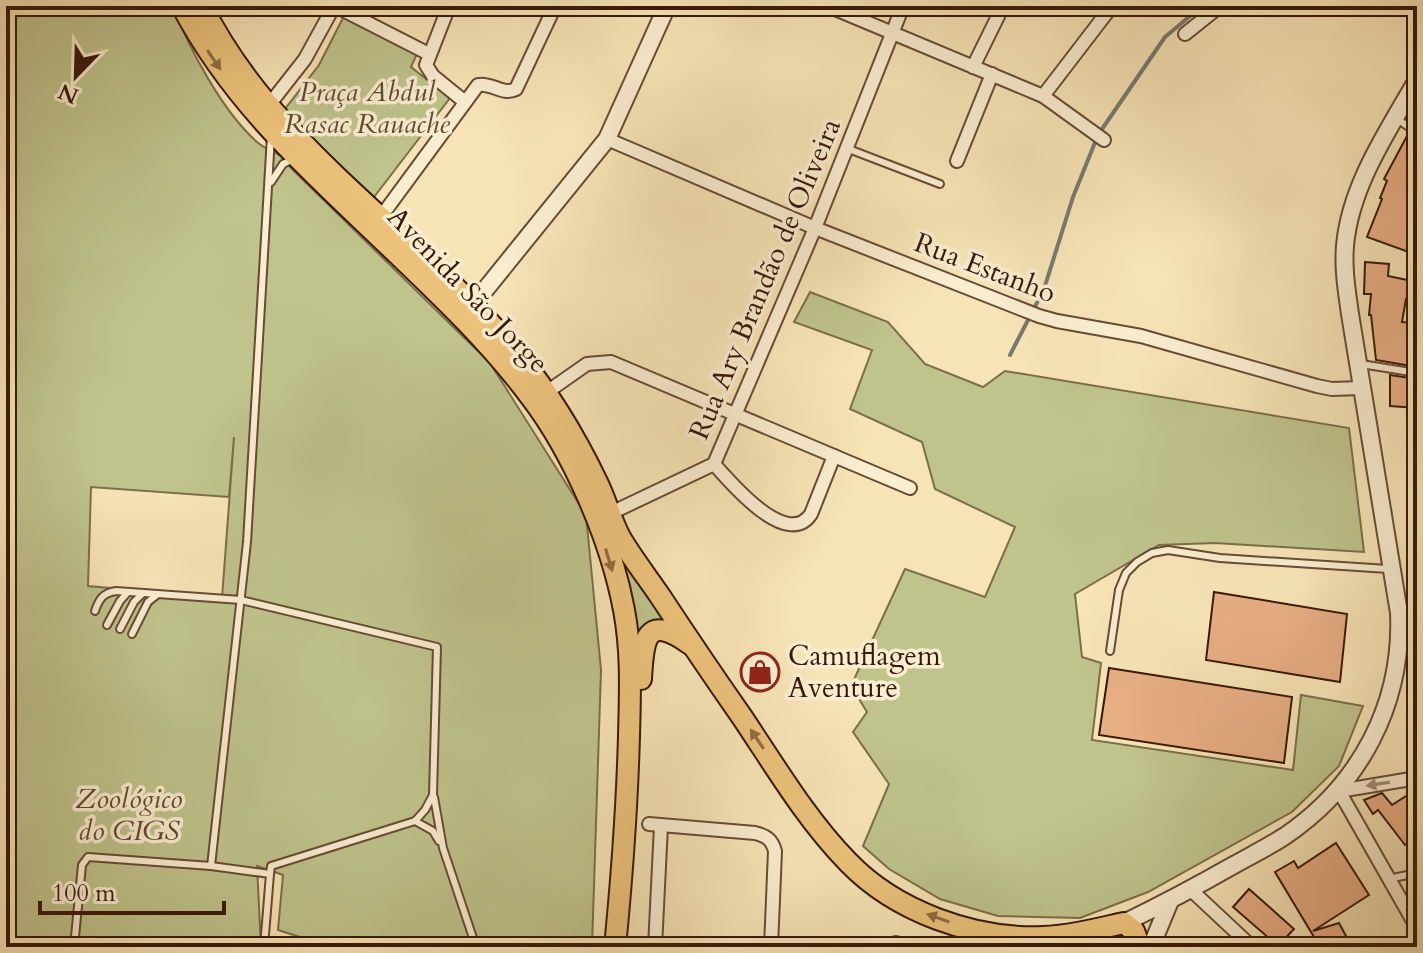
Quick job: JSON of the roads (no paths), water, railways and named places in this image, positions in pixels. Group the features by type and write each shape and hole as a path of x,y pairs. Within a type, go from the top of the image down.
{"main road":[{"name":"Avenida São Jorge","path":"182,6 218,67 271,132 457,312 531,396 558,437 592,507 624,609 630,670 626,844 615,947"},
{"name":"Avenida São Jorge","path":"202,6 237,66 269,105 472,306 515,351 547,392 584,455 620,537 808,814 849,863 874,885 933,917 969,928 1039,937 1069,935 1124,923"},
{"path":"626,947 643,647 646,636 655,630 666,631 696,650"},
{"path":"1124,923 1134,931 1140,947"}],"street":[{"path":"269,105 305,59 334,6 429,54"},
{"path":"449,6 426,59 428,71 465,102"},
{"path":"380,218 480,84 502,91 516,89 555,6"},
{"path":"472,306 607,139 667,6"},
{"path":"828,6 1043,96 1104,140"},
{"name":"Rua Ary Brandão de Oliveira","path":"611,513 714,464 815,228 903,6"},
{"path":"973,67 1003,6"},
{"path":"1043,96 1112,6"},
{"path":"1185,34 1220,6"},
{"path":"957,161 992,74"},
{"path":"1124,923 1170,901 1284,836 1339,791 1375,734 1393,688 1400,637 1345,277 1348,223 1365,175 1406,110 1417,80"},
{"name":"Rua Estanho","path":"607,139 815,228 1057,321 1141,336 1332,389 1361,388"},
{"path":"547,392 587,364 611,362 910,488"},
{"path":"714,464 762,512 795,524 811,514 834,456"},
{"path":"1339,791 1417,778"},
{"path":"1339,791 1417,928"},
{"path":"655,947 655,825 755,833 773,843 771,947"},
{"path":"1190,889 1252,947"},
{"path":"1151,947 1170,901"}],"lane":[{"path":"1406,110 1417,133"},
{"path":"211,866 247,542 271,132"},
{"path":"846,148 940,184"},
{"path":"269,189 283,164 298,158"},
{"path":"1358,364 1417,373"},
{"path":"1110,651 1119,590 1126,573 1152,553 1168,550 1220,558 1392,570"},
{"path":"107,625 128,592"},
{"path":"95,611 106,593 241,600 437,647 433,795 443,848 476,947"},
{"path":"120,629 134,602 143,593"},
{"path":"132,634 148,602 159,594"},
{"path":"264,947 271,866 415,821 433,795"},
{"path":"415,821 433,831 443,848"},
{"path":"74,947 82,865 88,857 211,866 270,874"},
{"path":"1388,879 1417,873"}],"waterway":[{"path":"1010,355 1044,289 1073,197 1098,135 1165,37 1202,6"}],"place":[{"name":"Camuflagem Aventure","path":"760,672"}],"park label":[{"name":"Praça Abdul Rasac Rauache","path":"367,108"},
{"name":"Zoológico do CIGS","path":"129,815"}]}
